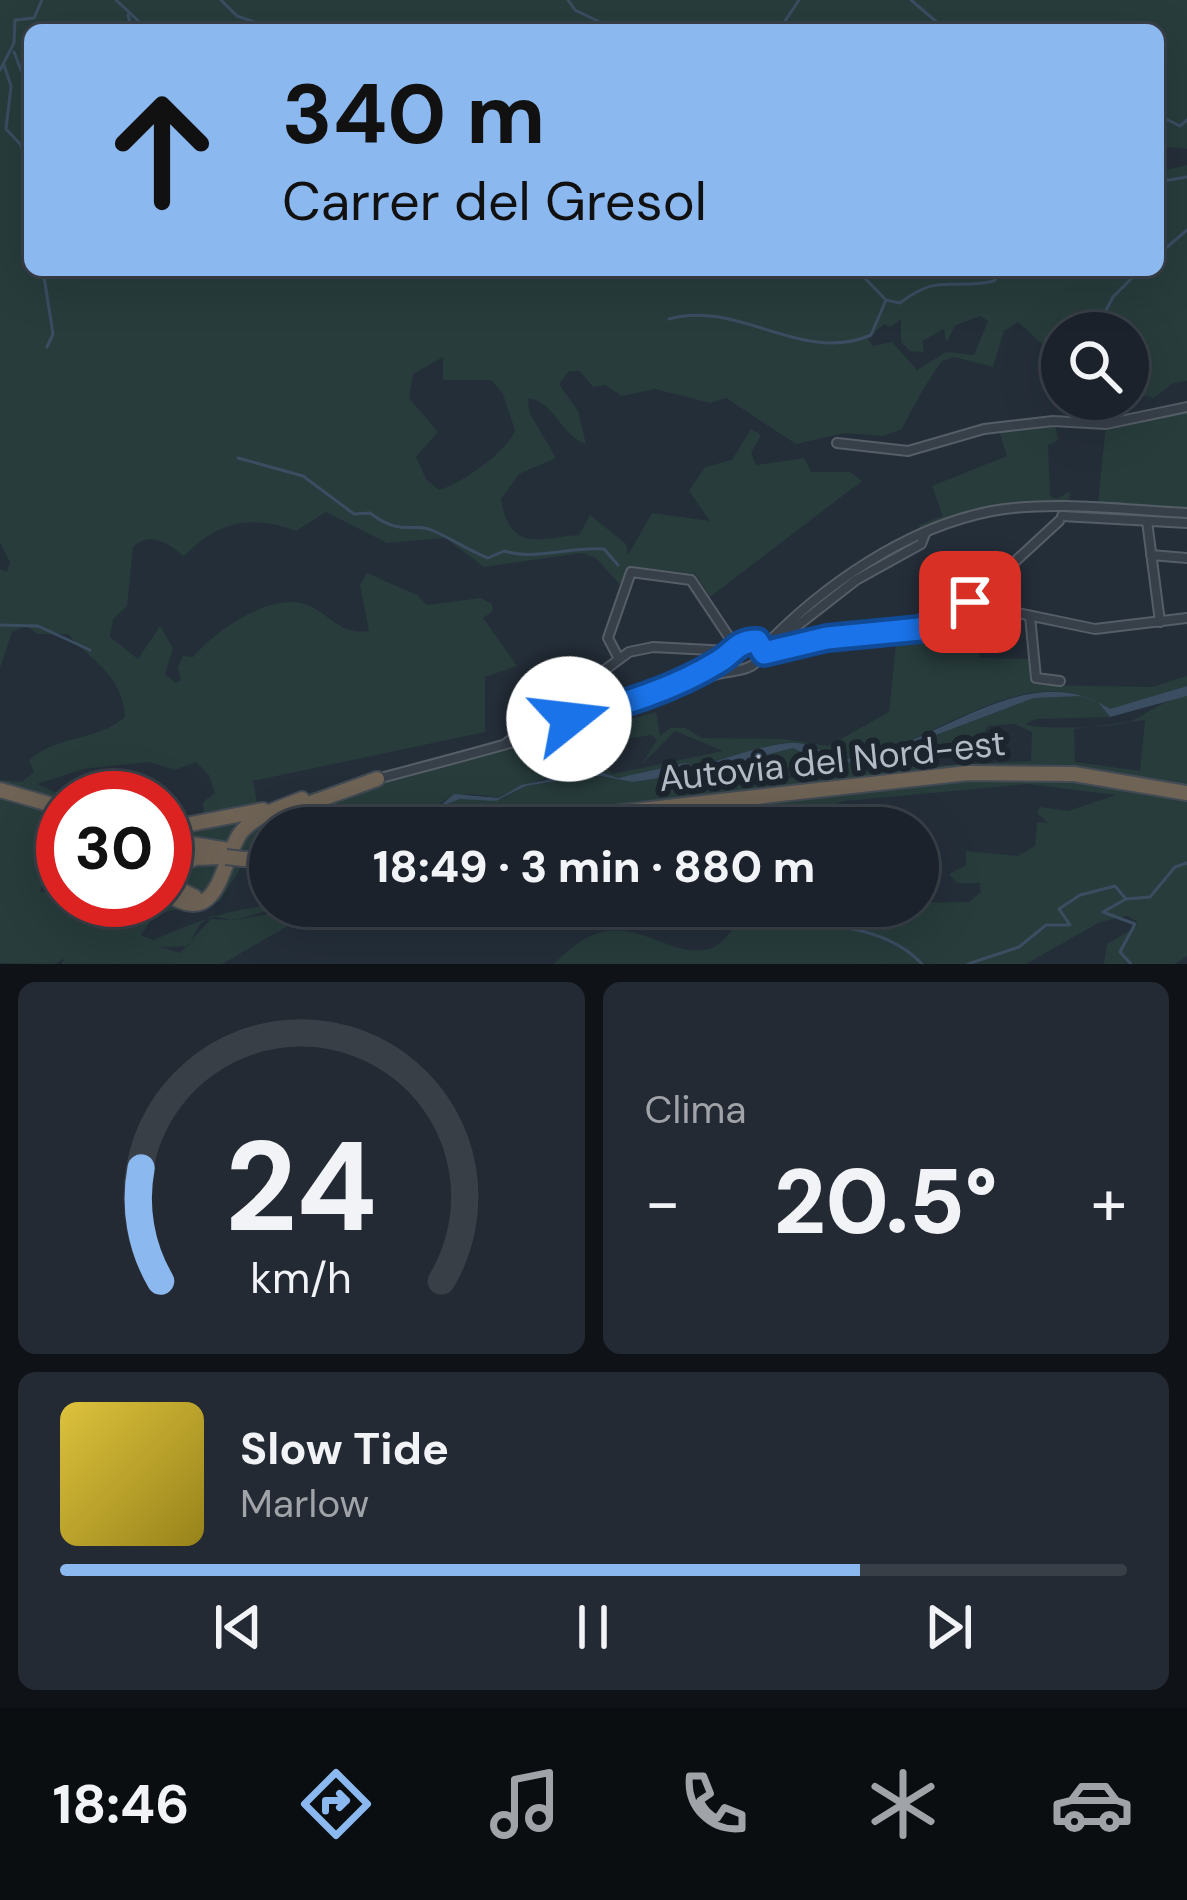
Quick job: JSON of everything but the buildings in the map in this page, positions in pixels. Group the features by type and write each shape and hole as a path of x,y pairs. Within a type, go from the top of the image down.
{"highway":[{"name":"Autovia del Nord-est","path":"668,807 968,773 1074,774 1187,797"},
{"path":"300,807 377,779"},
{"name":"Autovia del Nord-est","path":"730,807 979,779 1088,783 1187,797"},
{"path":"0,790 36,803"},
{"path":"0,799 36,806"},
{"path":"192,826 302,800"},
{"path":"192,900 216,890 240,833 261,817 302,800"},
{"path":"192,848 233,855"},
{"path":"216,890 188,896 175,886 175,873 186,860 249,855"}],"street":[{"path":"838,442 908,451 984,429 1053,421 1106,424 1187,407"},
{"path":"569,719 653,694 729,657 827,638 920,629 970,602 1057,515 1070,508 1187,513"},
{"path":"504,746 618,657 653,647 729,657 751,668 781,630 860,569 925,534 992,511 1039,509 1057,515 1187,523"},
{"path":"1147,521 1160,622"},
{"path":"762,649 856,580 921,544 925,534"},
{"path":"1151,555 1187,558"},
{"path":"618,657 608,638 632,572 691,580 729,657"},
{"path":"970,602 1095,629 1187,618"},
{"path":"1030,616 1036,677 1060,681"},
{"path":"302,800 629,710 708,677 729,657"}],"green space":[{"path":"0,0 1187,0 1187,149 1164,147 1164,24 24,24 24,276 1164,276 1164,171 1187,165 1187,381 1149,397 1149,312 1041,312 1041,343 1018,322 1004,331 993,367 954,357 942,361 902,429 883,436 844,433 796,444 726,398 710,403 655,389 622,396 605,385 593,387 580,371 569,371 559,384 578,411 586,444 545,406 528,398 529,412 556,458 519,474 501,499 512,529 530,539 579,535 590,515 626,544 628,555 652,513 710,521 689,491 705,467 732,460 751,429 761,435 751,453 756,465 804,458 811,472 850,472 862,481 710,597 695,574 630,566 622,587 596,558 582,553 484,567 445,538 387,543 326,512 296,531 250,522 223,528 184,556 159,540 140,542 133,547 127,606 113,619 110,637 138,659 160,626 173,648 165,674 176,683 181,680 178,668 183,656 193,657 230,625 279,603 310,606 344,628 369,631 360,585 367,573 417,595 427,605 481,598 492,604 493,611 483,618 517,666 485,677 485,732 253,781 258,807 249,807 249,867 241,867 220,901 192,907 192,821 204,819 203,802 215,793 209,775 196,762 175,770 149,762 36,771 36,927 146,927 141,935 153,940 207,919 190,942 211,919 230,919 214,917 249,908 249,916 238,919 249,918 249,927 286,927 222,964 62,964 65,958 55,964 0,963 0,780 22,782 34,772 29,760 41,752 102,731 125,717 113,680 68,634 38,634 26,626 12,632 0,668 0,569 7,572 10,562 0,542","holes":["980,316 988,321 974,355 946,352 917,370 892,342 873,346 868,339 884,324 891,327 901,319 901,342 910,351 924,352 922,341 944,329 946,343 956,325","443,357 443,380 491,380 503,394 515,430 483,466 439,490 426,479 416,457 438,432 409,398 413,374"]},
{"path":"1187,408 1187,511 1022,506 921,530 919,525 943,516 932,486 1007,456 998,428 1055,423 1058,440 1048,445 1050,496 1057,499 1070,491 1069,503 1098,503 1106,425 1149,420 1149,416"},
{"path":"969,609 983,613 979,658 1030,659 1034,685 1152,687 1187,676 1187,686 1110,710 1101,706 1110,717 1036,719 1025,724 1090,727 1074,729 1075,762 1140,771 1145,720 1129,722 1187,696 1187,956 1175,964 1104,964 1107,944 1136,927 1137,921 1127,916 1100,922 1026,964 554,964 579,943 621,931 693,950 718,945 734,927 939,927 939,903 969,902 981,892 980,883 957,883 949,874 966,865 966,851 1018,856 1035,846 1037,822 1048,823 1037,813 1040,807 1068,811 1116,795 1028,784 844,801 827,807 441,807 459,799 503,799 526,786 595,775 633,782 701,772 793,748 819,761 862,763 1034,698 1079,695 1048,691 1016,696 857,758 839,758 786,743 697,768 670,767 620,777 597,772 559,775 534,782 499,798 456,796 436,807 258,807 569,723 574,734 656,712 660,736 670,728 685,728 702,738 783,739 828,746 889,712 897,636 936,629","holes":["1015,724 1032,732 1031,761 905,767 929,754 977,748 988,726","675,731 723,751 613,774 592,757 561,766 614,741 652,735 657,740 642,764","743,767 809,768 818,774 680,793 694,783"]}],"water":[{"path":"1187,686 1187,696 1110,717 1100,704 1110,709"},
{"path":"1018,696 1084,697 1034,698 862,763 819,761 793,748 701,772 633,782 595,775 526,786 496,801 460,799 439,807 454,794 499,798 521,785 595,770 618,778 685,763 697,767 780,744 803,744 842,759 862,757"}],"waterway":[{"path":"0,70 14,43 15,20 34,18 42,0"},
{"path":"116,0 142,24"},
{"path":"221,0 237,16 260,24"},
{"path":"568,0 575,10 604,24"},
{"path":"783,24 799,0"},
{"path":"911,0 939,24"},
{"path":"128,15 130,24"},
{"path":"14,52 24,78"},
{"path":"4,65 11,86 6,129 21,145 24,159"},
{"path":"1164,118 1180,126 1187,120"},
{"path":"1164,181 1187,177"},
{"path":"1164,250 1187,230"},
{"path":"44,276 53,334 47,347"},
{"path":"863,276 886,300 900,303 936,285 979,284 998,276"},
{"path":"1105,312 1134,276"},
{"path":"669,319 720,317 795,338 845,342 871,335 886,300"},
{"path":"238,458 303,476 354,514 370,513 399,527 427,528 488,558 504,551 604,549 618,565"},
{"path":"0,625 38,626 90,650"},
{"path":"968,964 1019,947 1046,925 1070,925 1059,909 1080,895 1115,886 1126,899 1150,897 1175,867 1187,863"},
{"path":"1126,899 1103,912 1135,924 1120,952 1131,964"},
{"path":"843,927 891,941 922,964"}],"route":[{"path":"569,719 653,694 716,664 741,643 757,641 764,653 827,638 920,629 950,617 970,602"}]}
